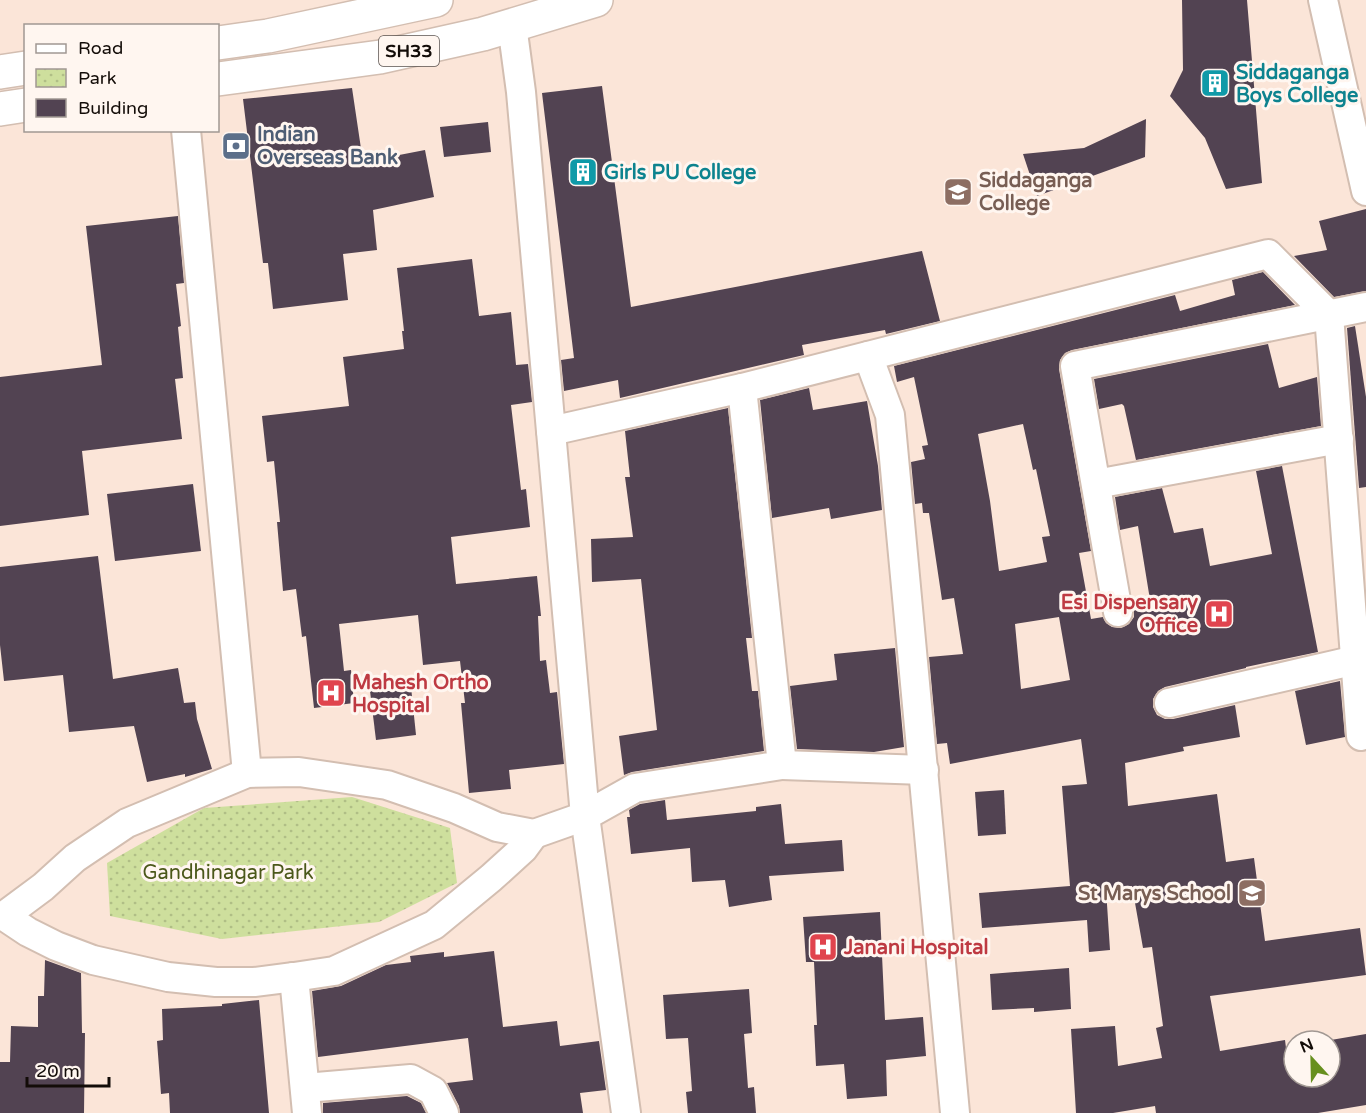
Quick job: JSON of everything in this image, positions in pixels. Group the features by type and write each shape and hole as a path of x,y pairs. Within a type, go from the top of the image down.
{"main road":[{"name":"SH33","path":"219,43 268,36 435,0"},
{"name":"SH33","path":"219,79 380,57 483,34 596,0"},
{"path":"0,72 24,69"},
{"path":"0,109 24,105"}],"street":[{"path":"1323,0 1366,191"},
{"path":"512,26 521,92 585,816 626,1113"},
{"path":"186,132 247,773"},
{"path":"551,431 868,356 1268,254 1329,315 1361,736"},
{"path":"1118,612 1075,366 1366,307"},
{"path":"868,356 890,415 955,1113"},
{"path":"742,387 782,765"},
{"path":"1096,484 1339,439"},
{"path":"1169,703 1356,660"},
{"path":"534,834 523,849 499,871 434,925 334,971 244,982 216,982 168,977 93,960 56,946 2,916 42,887 75,858 127,824 247,773 299,772 387,785 454,808 497,827 534,834 585,816 634,788 782,765 924,770"},
{"path":"294,977 306,1101 411,1079 433,1090 444,1113"}],"green space":[{"name":"Gandhinagar Park","path":"352,797 450,828 457,883 379,922 222,939 110,916 107,863 204,808"}],"building":[{"name":"Siddaganga Boys College","path":"1182,0 1247,0 1262,183 1226,189 1205,138 1170,96 1183,70"},
{"name":"Girls PU College","path":"602,86 631,307 922,251 940,321 886,334 885,330 802,345 804,355 620,398 618,380 564,391 561,360 574,358 542,93"},
{"path":"352,88 363,162 425,150 434,197 373,210 377,250 343,254 348,300 273,309 268,263 263,263 243,99"},
{"path":"1146,119 1145,157 1037,196 1023,154 1084,148"},
{"path":"488,122 491,152 444,157 440,127"},
{"path":"1366,209 1366,291 1334,297 1294,256 1327,250 1319,221"},
{"path":"178,216 184,283 176,284 181,326 178,327 183,378 175,379 182,439 82,451 89,515 0,526 0,377 102,365 86,226"},
{"path":"472,259 479,316 511,312 516,365 528,364 532,402 511,405 521,490 526,489 530,527 451,537 456,584 537,576 541,616 538,616 540,661 546,660 550,693 557,692 564,764 509,770 511,789 469,793 461,703 465,703 460,661 423,665 418,615 339,624 344,671 351,670 354,703 314,708 306,636 302,637 296,589 283,591 274,461 267,462 262,416 349,406 343,357 404,349 397,268"},
{"path":"1263,272 1295,305 1072,350 1065,353 1060,360 1059,369 1091,551 1079,553 1091,619 1103,617 1112,627 1121,628 1129,624 1134,617 1134,610 1151,606 1138,526 1120,530 1115,497 1162,488 1174,533 1203,528 1210,566 1272,554 1256,471 1282,466 1318,652 1246,667 1165,687 1158,691 1153,699 1153,707 1157,715 1165,719 1235,705 1240,737 1183,747 1184,751 1125,763 1128,806 1217,794 1226,862 1254,858 1265,941 1360,928 1366,975 1210,996 1220,1051 1282,1041 1282,1089 1342,1089 1342,1038 1366,1034 1366,1105 1318,1113 1156,1113 1155,1106 1113,1113 1076,1113 1071,1029 1115,1026 1118,1066 1162,1058 1156,1028 1163,1026 1152,947 1143,948 1132,886 1106,889 1110,950 1089,952 1087,920 982,928 979,893 1070,886 1062,786 1087,784 1081,739 950,764 947,743 937,744 929,657 963,654 954,598 942,600 929,513 923,513 922,503 915,504 911,462 925,459 922,446 928,445 914,377 897,382 894,366 1175,295 1180,311 1235,295 1232,280","holes":["1023,424 1033,470 1036,469 1050,536 1042,537 1047,562 999,571 978,434","1059,617 1070,680 1021,689 1015,624"]},
{"path":"1355,326 1366,397 1366,487 1359,488 1347,328"},
{"path":"1268,344 1279,388 1317,377 1321,426 1136,460 1124,406 1122,404 1099,409 1094,379"},
{"path":"809,388 813,410 867,401 878,466 882,510 831,519 829,508 772,518 760,400"},
{"path":"728,408 752,638 746,638 752,691 758,691 764,751 624,775 619,736 657,730 641,579 592,582 591,539 633,537 625,477 630,477 625,431"},
{"path":"193,484 201,551 115,561 107,494"},
{"path":"98,556 113,679 178,668 184,703 195,702 197,719 212,769 185,777 185,774 147,782 134,726 69,732 63,675 4,681 0,645 0,567"},
{"path":"895,648 904,747 874,752 797,749 790,686 837,680 834,654"},
{"path":"1340,681 1345,737 1306,745 1295,691"},
{"path":"411,687 416,735 376,740 370,691"},
{"path":"1004,790 1006,834 978,836 975,792"},
{"path":"665,800 667,820 756,811 756,807 781,804 785,844 842,840 844,871 769,876 772,900 729,907 725,880 692,882 690,848 631,854 627,817 630,817 629,810 640,804"},
{"path":"880,912 885,1020 923,1017 926,1056 886,1060 887,1096 847,1099 844,1064 816,1066 814,962 806,962 803,917"},
{"path":"494,951 503,1027 557,1021 560,1046 599,1041 606,1090 580,1093 583,1113 460,1113 459,1106 447,1083 473,1080 468,1038 318,1057 312,991 341,986 386,965 411,962 410,956 444,952 444,957"},
{"path":"45,960 81,973 82,1033 85,1033 84,1113 0,1113 0,1062 10,1062 11,1026 38,1027 38,996 44,996"},
{"path":"1069,968 1071,1009 1034,1012 1034,1008 992,1010 990,974"},
{"path":"749,989 752,1033 744,1034 748,1088 754,1087 756,1113 688,1113 686,1092 692,1091 688,1038 666,1039 663,995"},
{"path":"259,1000 269,1113 170,1113 169,1093 161,1094 157,1041 163,1040 162,1009 222,1006 222,1004"},
{"path":"407,1096 421,1103 426,1113 323,1113 323,1103"}],"place":[{"name":"Siddaganga Boys College","path":"1215,83"},
{"name":"Indian Overseas Bank","path":"236,146"},
{"name":"Girls PU College","path":"583,172"},
{"name":"Siddaganga College","path":"958,192"},
{"name":"Esi Dispensary Office","path":"1219,614"},
{"name":"Mahesh Ortho Hospital","path":"331,693"},
{"name":"St Marys School","path":"1252,893"},
{"name":"Janani Hospital","path":"823,947"}]}
